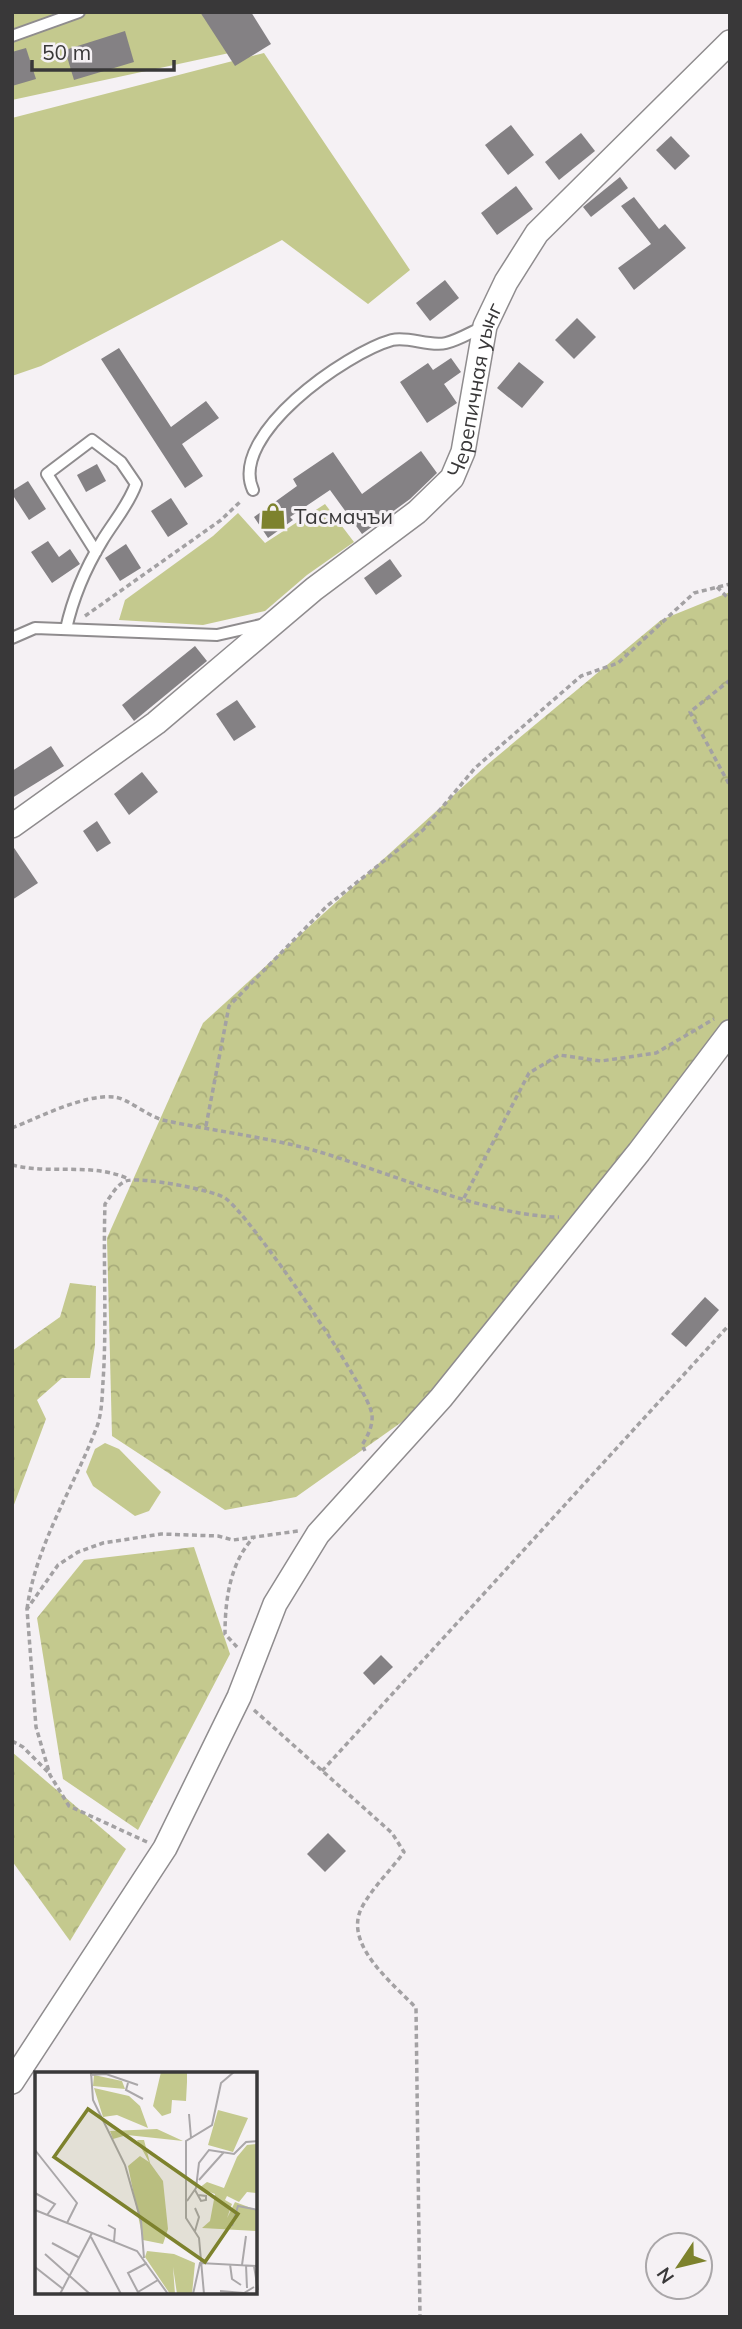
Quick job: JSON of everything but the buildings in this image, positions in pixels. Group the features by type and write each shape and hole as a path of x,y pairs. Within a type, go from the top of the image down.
{"street":[{"name":"Черепичная уынг","path":"12,826 156,723 314,589 417,512 452,478 463,452 485,326 506,282 537,233 730,42"},
{"path":"12,2082 165,1848 239,1696 275,1604 318,1534 441,1398 586,1218 724,1026"}],"lane":[{"path":"12,36 79,12"},
{"path":"253,490 247,477 253,451 273,421 311,387 348,362 393,340 444,344 485,326"},
{"path":"66,629 72,599 96,552 129,502 136,484 121,462 92,440 47,474 96,552"},
{"path":"12,638 34,628 217,635 278,621"}],"path":[{"path":"66,629 221,520 253,490"},
{"path":"206,1126 229,1006 327,906 424,830 475,768 571,684 581,676 618,663 694,593 730,584"},
{"path":"717,587 730,600"},
{"path":"730,680 690,712 730,786"},
{"path":"464,1198 529,1073 559,1055 601,1061 656,1053 707,1020 724,1026"},
{"path":"12,1128 75,1103 115,1097 164,1121 206,1126 311,1150 464,1198 542,1217 586,1218"},
{"path":"12,1165 59,1170 88,1167 129,1179 198,1189 225,1198 265,1244 352,1371 372,1414 369,1434 362,1445 375,1471"},
{"path":"50,1775 36,1727 27,1609 31,1583 44,1543 67,1499 97,1429 105,1360 105,1204 118,1185 129,1179"},
{"path":"321,1771 730,1324"},
{"path":"27,1609 58,1565 78,1552 103,1543 161,1534 218,1536 233,1540 294,1531 318,1534"},
{"path":"254,1658 233,1644 225,1634 225,1612 231,1579 243,1548 255,1535"},
{"path":"239,1696 393,1833 404,1853 360,1910 360,1938 367,1955 416,2008 420,2317"},
{"path":"12,1741 23,1747 50,1775 69,1806 165,1848"}],"green space":[{"path":"12,12 212,12 234,52 12,100"},
{"path":"264,53 410,270 368,304 282,240 41,366 12,376 12,118"},
{"path":"325,504 354,542 307,575 265,611 203,625 119,620 125,600 213,536 238,513 265,543"},
{"path":"730,592 730,1018 423,1407 296,1497 225,1510 112,1436 107,1238 203,1023 488,764 661,620"},
{"path":"70,1283 96,1286 95,1345 90,1378 62,1378 37,1400 46,1419 12,1510 12,1351 60,1317"},
{"path":"105,1443 119,1449 161,1492 149,1511 135,1516 93,1486 86,1472 95,1449"},
{"path":"194,1547 230,1654 138,1830 63,1779 37,1618 84,1560"},
{"path":"12,1752 126,1849 70,1941 12,1861"}],"place":[{"name":"Тасмачъи","path":"273,516"}]}
